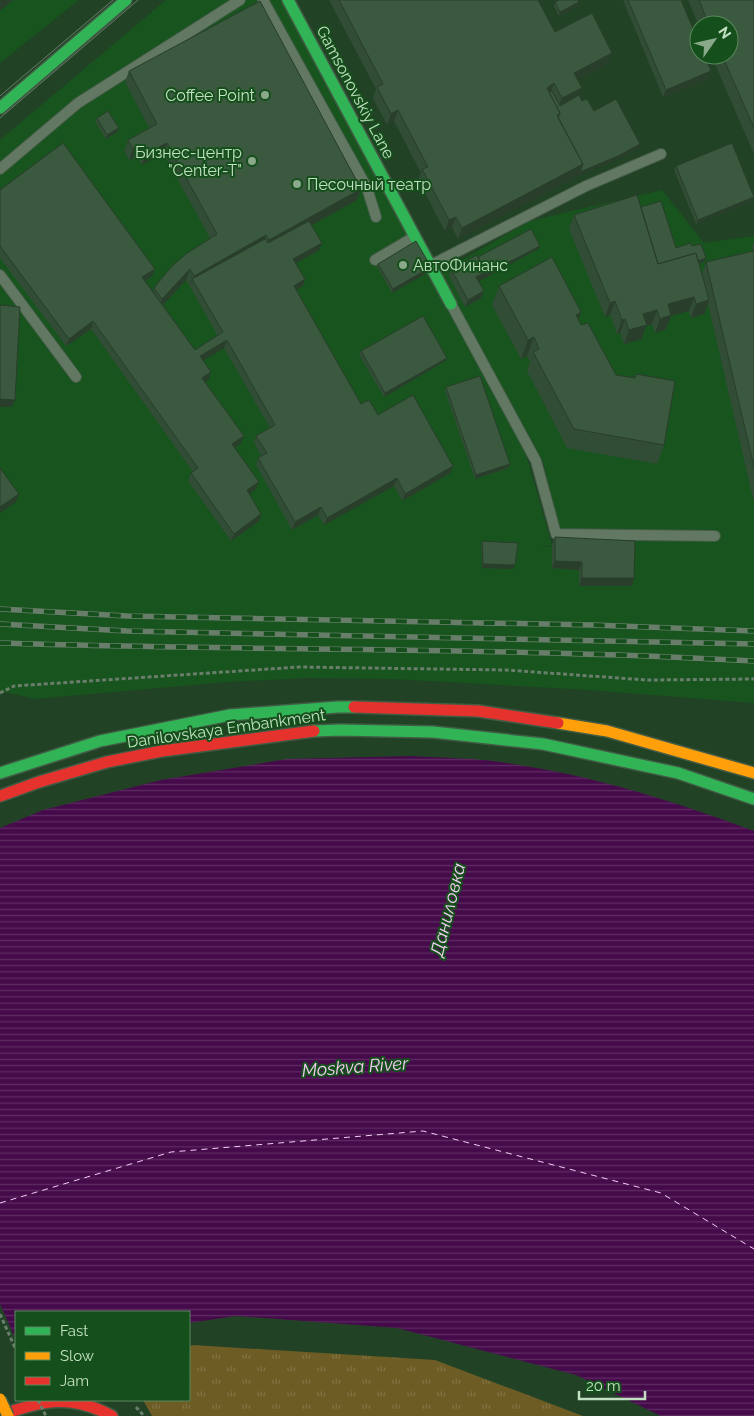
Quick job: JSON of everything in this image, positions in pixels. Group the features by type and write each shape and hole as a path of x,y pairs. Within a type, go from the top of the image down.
{"main road":[{"path":"0,108 126,0"},
{"name":"Gamsonovskiy Lane","path":"288,0 452,304"},
{"name":"Danilovskaya Embankment","path":"0,773 100,741 230,715 338,707 478,711 608,731 754,772"},
{"name":"Danilovskaya Embankment","path":"0,796 39,782 107,762 162,751 300,732 340,730 433,732 543,744 678,773 754,799"},
{"path":"0,1399 8,1416"},
{"path":"0,1415 53,1401"},
{"path":"76,1401 98,1407 112,1416"}],"lane":[{"path":"0,168 78,103 240,0"},
{"path":"263,0 367,188 376,218"},
{"path":"430,265 586,186 661,154"},
{"path":"375,260 415,237"},
{"path":"0,275 76,377"},
{"path":"452,304 536,461 556,534 715,536"}],"path":[{"path":"0,693 14,686 299,667 506,670 648,680 754,679"},
{"path":"0,1314 15,1348"},
{"path":"38,1401 46,1416"}],"shaded area":[{"path":"0,0 79,0 0,63"},
{"path":"166,0 282,0 525,451 552,545 541,546 564,547 543,461 439,273 530,221 662,190 704,243 754,236 754,703 589,690 393,679 308,678 227,682 35,699 0,691 0,140"}],"green space":[{"path":"190,1346 435,1360 583,1416 152,1416 144,1401 190,1401"}],"water":[{"path":"412,756 495,761 570,774 632,790 694,809 754,831 754,1416 661,1416 576,1375 397,1328 236,1316 190,1323 190,1311 15,1311 15,1364 0,1369 0,828 43,810 161,780 287,759"}],"pier":[{"path":"0,1304 15,1338 15,1366 0,1371"}],"building":[{"path":"339,0 538,0 555,32 592,13 612,53 574,73 582,88 562,98 554,83 547,88 560,113 557,115 583,164 462,228 456,217 449,220 422,169 428,167 398,110 391,114 377,87 383,84"},
{"path":"559,0 578,0 579,2 560,12 555,2"},
{"path":"628,0 681,0 689,19 689,65 708,65 711,71 666,90"},
{"path":"699,0 754,0 754,128 726,65 739,65 739,15 705,15"},
{"name":"Бизнес-центр \"Center-T\"","path":"260,1 361,189 269,240 266,235 194,276 190,269 162,299 154,288 171,267 186,254 217,234 167,143 146,154 143,148 139,150 137,147 133,149 128,140 157,124 129,71"},
{"path":"552,91 560,106 579,95 582,101 587,99 594,111 616,99 640,144 618,156 580,172 583,164 558,118 560,113 549,92"},
{"path":"108,111 119,128 107,135 97,118"},
{"path":"63,143 155,269 142,277 195,350 223,332 192,279 265,239 268,243 309,221 322,243 293,259 305,279 294,286 361,404 369,400 378,415 413,395 453,466 405,494 397,478 327,518 321,507 295,522 258,458 267,453 256,436 275,425 227,340 200,356 211,372 202,378 244,436 232,444 259,482 247,490 261,514 234,534 191,473 198,468 93,321 69,339 0,246 0,190"},
{"path":"732,143 754,197 698,220 676,166"},
{"path":"637,195 658,264 696,253 709,300 696,304 694,297 668,304 671,315 660,319 657,310 643,314 647,325 629,330 625,319 622,320 615,301 610,303 574,215"},
{"path":"661,201 676,248 691,243 692,246 701,244 706,258 698,261 696,253 658,264 641,207"},
{"path":"531,229 540,246 484,275 486,272 478,257"},
{"path":"416,241 431,267 393,289 378,264"},
{"path":"754,251 754,467 706,262"},
{"path":"477,255 486,272 476,277 484,291 468,300 451,269"},
{"path":"552,257 581,312 576,315 581,325 588,323 616,375 635,378 636,374 675,381 664,445 574,429 533,352 539,349 534,337 528,340 499,286"},
{"path":"0,305 20,307 15,400 0,399"},
{"path":"423,316 447,358 385,393 361,351"},
{"path":"480,376 510,464 476,475 446,387"},
{"path":"0,468 19,494 0,507"},
{"path":"555,537 635,541 634,578 582,578 582,562 555,561"},
{"path":"482,541 518,543 515,565 483,564"}],"ferry route":[{"path":"0,1203 171,1152 423,1131 661,1193 754,1249"}],"tram line":[{"path":"0,96 113,0"},
{"path":"0,118 138,0"}],"railway":[{"path":"0,609 127,616 593,625 754,631"},
{"path":"0,624 127,631 754,644"},
{"path":"0,643 566,653 754,661"}],"traffic: fast":[{"path":"0,108 126,0"},
{"path":"288,0 451,304"},
{"path":"0,773 100,741 230,715 354,707"},
{"path":"314,731 433,732 543,744 678,773 754,799"}],"traffic: slow":[{"path":"558,723 607,731 754,773"},
{"path":"0,1399 8,1416"}],"traffic: jam":[{"path":"354,707 478,711 558,723"},
{"path":"0,796 39,782 107,762 162,751 314,731"},
{"path":"0,1415 43,1403 69,1402 83,1404 112,1416"}],"place":[{"name":"Coffee Point","path":"265,95"},
{"name":"Бизнес-центр \"Center-T\"","path":"252,161"},
{"name":"Песочный театр","path":"297,184"},
{"name":"АвтоФинанс","path":"403,265"}],"water label":[{"name":"Даниловка","path":"448,910"},
{"name":"Moskva River","path":"355,1067"}]}
